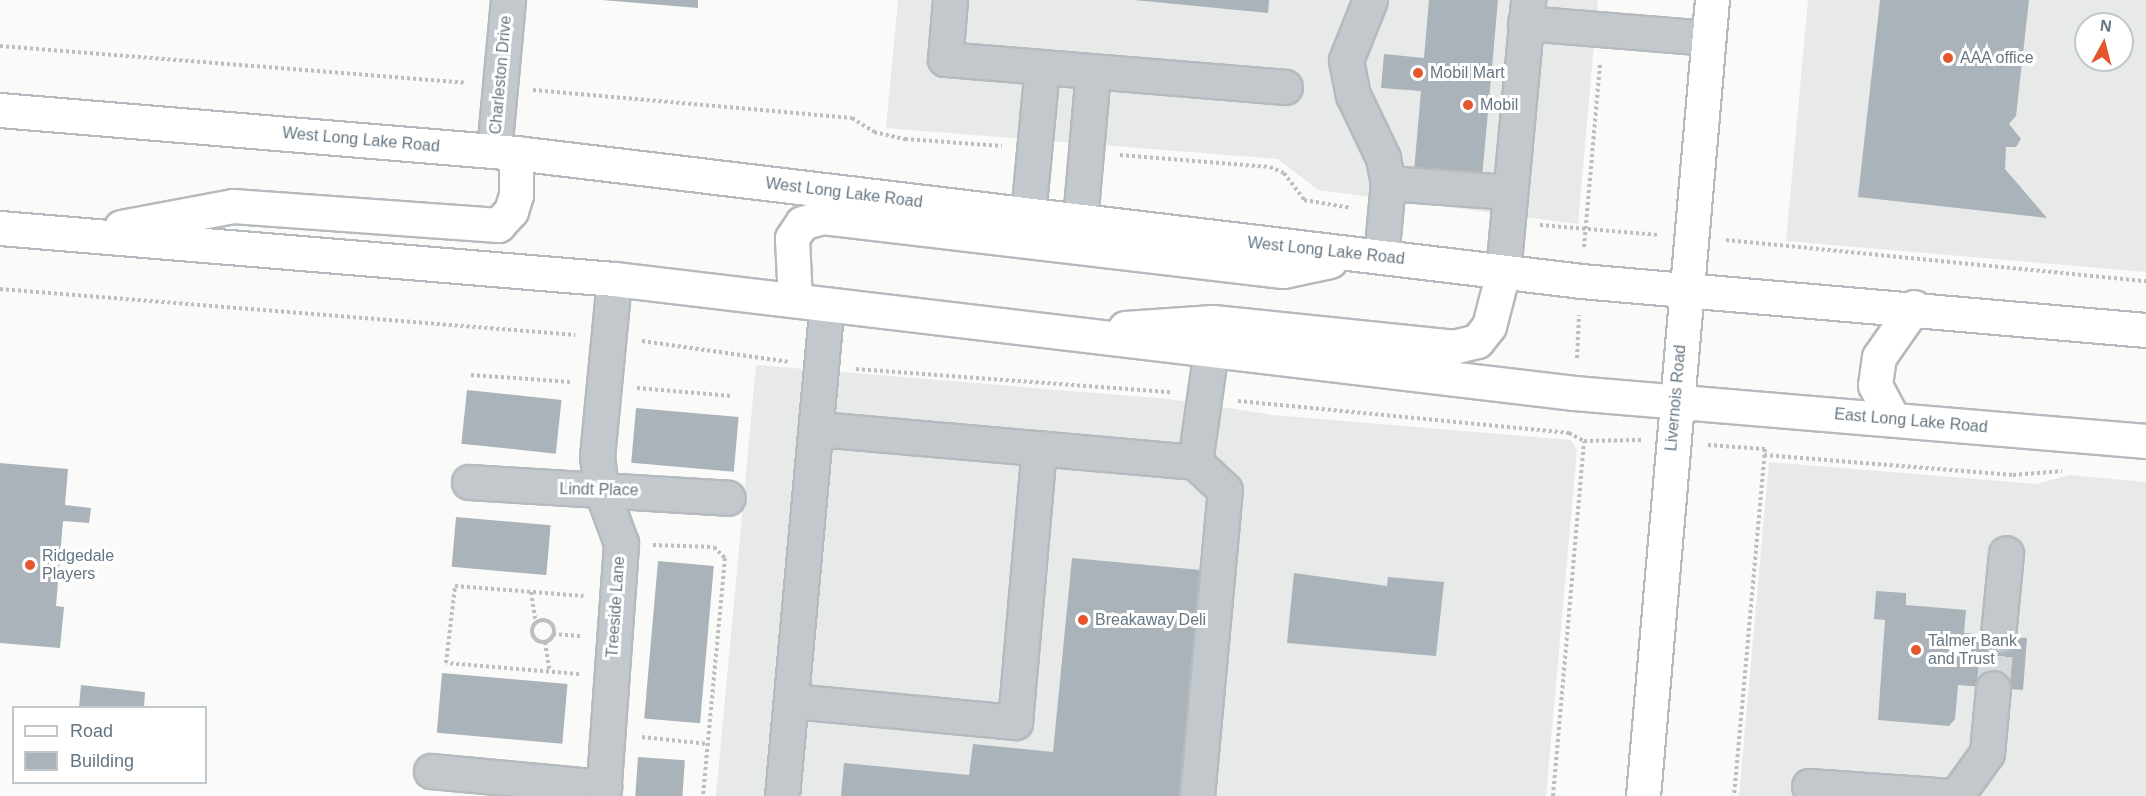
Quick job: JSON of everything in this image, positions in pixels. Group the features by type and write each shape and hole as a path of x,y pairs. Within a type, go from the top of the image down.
{"main road":[{"name":"Livernois Road","path":"1643,796 1712,0"},
{"name":"West Long Lake Road","path":"0,110 505,152 1503,272 1686,290"},
{"path":"78,235 233,206 498,225 511,212 516,195 505,152"},
{"path":"811,302 792,238 802,223 823,217 1283,271 1367,256"},
{"path":"0,228 614,279 1066,335 1676,401"},
{"path":"1066,335 1213,322 1453,347 1476,341 1489,326 1503,272"},
{"path":"1686,290 1914,308 2146,330"},
{"path":"1893,419 1875,385 1879,357 1914,308"},
{"name":"East Long Lake Road","path":"1676,401 2146,441"}],"street":[{"name":"Charleston Drive","path":"505,152 508,0"},
{"path":"950,0 945,59 1285,87"},
{"path":"1367,256 1388,183 1383,158 1357,106 1346,60 1370,0"},
{"path":"1503,272 1508,192 1526,12 1708,38"},
{"path":"1028,214 1042,68"},
{"path":"1080,220 1093,72"},
{"path":"1388,183 1508,192"},
{"name":"Treeside Lane","path":"604,792 621,543 601,489 597,457 614,279"},
{"path":"782,796 818,429 811,302"},
{"path":"1196,462 1211,350"},
{"path":"818,429 1196,462 1225,490 1197,796"},
{"path":"792,701 1015,722 1039,448"},
{"name":"Lindt Place","path":"469,483 728,498"},
{"path":"1998,635 2006,553"},
{"path":"1956,796 1987,753 1993,688"},
{"path":"431,771 604,792"},
{"path":"1809,786 1951,796"}],"path":[{"path":"0,46 474,84"},
{"path":"1584,247 1601,55"},
{"path":"527,89 852,118 874,132 905,139 1010,147"},
{"path":"1116,154 1270,167 1317,206 1362,209"},
{"path":"1530,224 1606,231"},
{"path":"1770,244 2146,281"},
{"path":"0,289 583,336"},
{"path":"1576,366 1580,302"},
{"path":"634,340 792,362"},
{"path":"844,368 1179,393"},
{"path":"471,375 572,382"},
{"path":"623,387 732,396"},
{"path":"1232,399 1569,433 1584,441"},
{"path":"1584,441 1591,438"},
{"path":"1553,796 1584,441"},
{"path":"1734,796 1765,449"},
{"path":"1764,455 2038,476"},
{"path":"644,544 714,548 725,558 703,796"},
{"path":"584,675 446,663 455,585 590,597"},
{"path":"531,592 536,622 533,636 545,642"},
{"path":"536,622 548,622 554,634"},
{"path":"545,642 554,634 587,637"},
{"path":"545,642 550,672"},
{"path":"638,737 708,744"}],"shaded area":[{"path":"898,0 1598,0 1578,224 1318,190 1278,159 886,128"},
{"path":"1808,0 2146,0 2146,272 1786,241"},
{"path":"756,365 1169,399 1273,415 1571,440 1577,450 1546,796 716,796"},
{"path":"1769,462 2037,484 2069,475 2146,482 2146,796 1739,796"}],"building":[{"path":"602,0 698,0 698,8"},
{"path":"1134,0 1269,0 1268,13"},
{"path":"1429,0 1498,0 1482,178 1414,171 1421,91 1381,88 1384,54 1424,58"},
{"name":"AAA office","path":"1880,0 2029,0 2016,116 2009,124 2021,139 2016,147 2006,147 2005,169 2047,218 1858,197"},
{"path":"467,390 561,400 556,454 461,444"},
{"path":"636,408 739,417 734,472 631,463"},
{"name":"Ridgedale Players","path":"0,463 68,469 65,505 91,508 89,523 63,521 56,606 64,607 60,648 0,643"},
{"path":"456,517 551,525 546,575 452,567"},
{"path":"1072,558 1201,570 1179,796 841,796 844,763 969,775 973,744 1053,752"},
{"path":"658,561 714,566 700,723 644,718"},
{"path":"1294,573 1387,586 1388,577 1444,582 1436,656 1287,643"},
{"path":"1876,591 1906,593 1906,605 1966,610 1964,633 2027,638 2023,690 1958,685 1955,719 1949,726 1878,720 1885,620 1874,619"},
{"path":"442,673 568,684 562,744 437,733"},
{"path":"81,685 145,692 144,706 79,706"},
{"path":"638,757 685,760 682,796 635,796"}],"tunnel":[{"path":"1993,688 1998,635"}],"place":[{"name":"AAA office","path":"1948,58"},
{"name":"Mobil Mart","path":"1418,73"},
{"name":"Mobil","path":"1468,105"},
{"name":"Ridgedale Players","path":"30,565"},
{"name":"Breakaway Deli","path":"1083,620"},
{"name":"Talmer Bank and Trust","path":"1916,650"}]}
